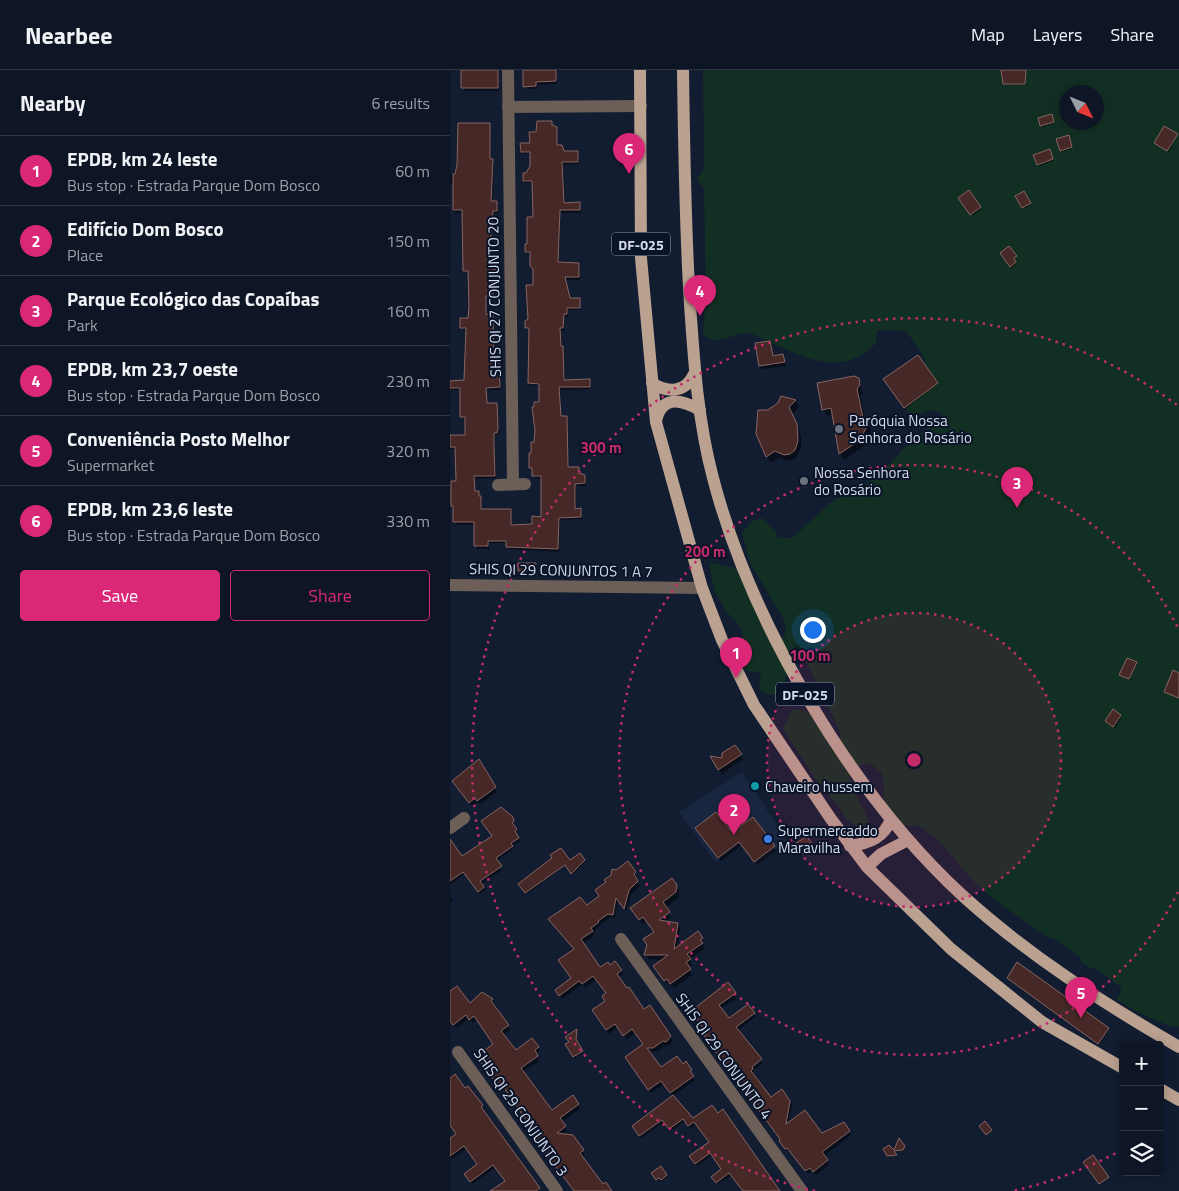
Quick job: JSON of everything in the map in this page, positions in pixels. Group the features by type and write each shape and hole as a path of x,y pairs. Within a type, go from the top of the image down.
{"main road":[{"name":"DF-025","path":"640,70 641,258 656,422 702,588 722,640 754,705 850,846 867,867 951,949 1042,1022 1119,1066"},
{"name":"DF-025","path":"683,70 687,256 694,374 713,477 729,532 760,609 809,700 857,774 908,840 963,896 1010,936 1088,992 1178,1045"},
{"path":"652,383 664,390 680,388 689,384 694,374"},
{"path":"656,422 661,408 669,403 681,401 700,410"},
{"path":"850,846 875,840 888,828 891,819"},
{"path":"867,867 881,854 908,840"},
{"path":"1164,1091 1179,1100"}],"street":[{"name":"SHIS QI 27 CONJUNTO 20","path":"498,484 519,484 508,70"},
{"path":"508,108 641,106"},
{"name":"SHIS QI 29 CONJUNTOS 1 A 7","path":"450,585 702,588"},
{"path":"450,828 464,818"},
{"name":"SHIS QI 29 CONJUNTO 4","path":"620,939 802,1191"},
{"name":"SHIS QI 29 CONJUNTO 3","path":"458,1052 557,1191"}],"shaded area":[{"path":"742,772 787,840 757,864 739,844 715,862 679,812"}],"green space":[{"path":"703,70 1179,70 1179,1027 1156,1021 1117,1000 1122,988 1095,968 1093,969 1082,963 1081,958 1053,938 1047,937 990,896 974,881 944,846 926,831 916,825 910,827 896,822 885,805 882,775 874,767 866,763 853,770 849,778 871,826 858,827 847,820 840,808 820,786 783,729 792,710 800,710 819,719 839,742 841,734 801,650 797,645 793,650 783,688 774,695 761,691 759,685 761,672 747,671 737,658 743,635 741,628 726,611 714,590 709,562 742,570 778,638 784,637 786,630 784,620 750,563 742,533 753,520 756,521 762,518 776,532 778,538 792,538 835,499 860,488 882,472 911,441 943,414 932,411 914,416 908,413 906,408 922,387 927,370 921,353 906,331 877,330 876,343 863,354 851,360 837,362 810,359 748,333 717,340 707,337 703,332 706,298 704,188 697,179 704,168"}],"building":[{"path":"461,70 498,70 498,88 461,88"},
{"path":"523,70 556,70 556,81 536,82 536,86 523,87"},
{"path":"1001,70 1026,70 1025,84 1003,84"},
{"path":"1052,114 1054,122 1040,126 1038,118"},
{"path":"537,121 552,121 552,125 557,127 557,145 562,145 564,151 578,151 578,162 562,162 564,203 580,202 580,210 560,210 558,262 579,263 579,277 565,277 570,298 580,298 580,308 567,308 567,314 564,314 563,328 560,328 561,346 563,346 564,380 590,379 590,387 559,387 561,416 567,416 568,467 579,467 579,473 585,475 585,483 575,484 575,509 581,508 581,517 559,518 558,549 506,547 506,541 488,541 488,546 474,546 474,522 453,522 453,506 451,506 451,481 456,481 455,447 450,447 450,435 465,435 465,417 460,417 460,388 450,388 450,381 464,380 466,328 460,328 460,318 468,318 469,306 468,271 463,271 462,210 453,210 453,174 455,174 457,165 458,123 490,123 490,159 493,159 491,201 497,201 497,211 493,211 489,255 495,255 495,260 498,260 498,270 492,270 493,296 486,296 486,314 493,314 494,363 499,363 500,387 486,388 487,403 497,403 498,428 497,433 494,433 495,476 474,476 475,491 479,491 479,496 481,496 481,509 511,509 511,525 532,524 532,516 541,517 541,476 532,476 532,468 529,468 529,453 531,453 531,442 534,442 535,431 532,407 534,407 534,402 539,402 539,384 528,383 529,328 525,328 525,321 528,319 526,285 533,285 530,252 525,252 525,244 527,244 527,217 533,217 532,181 523,181 523,173 526,173 530,166 530,152 521,152 520,143 530,143 529,132 536,132"},
{"path":"1164,126 1178,134 1167,151 1154,143"},
{"path":"1069,135 1072,147 1060,151 1056,139"},
{"path":"1050,149 1053,159 1037,165 1033,155"},
{"path":"969,190 981,207 970,215 958,198"},
{"path":"1024,191 1031,203 1022,208 1015,196"},
{"path":"1009,246 1017,256 1014,258 1016,262 1010,267 1000,253"},
{"path":"770,341 773,356 783,354 785,362 759,366 755,343"},
{"path":"918,355 938,383 904,408 883,379"},
{"path":"854,376 859,378 860,385 857,389 863,418 867,417 868,424 860,440 839,454 831,408 822,410 817,383"},
{"path":"781,396 796,400 789,407 797,424 798,441 795,450 790,454 784,455 775,451 766,457 756,434 758,410 768,410 778,403"},
{"path":"518,563 536,563 535,571 518,571"},
{"path":"1127,658 1137,662 1129,679 1119,675"},
{"path":"1173,670 1179,673 1179,698 1164,692"},
{"path":"1113,709 1121,715 1113,727 1105,721"},
{"path":"735,745 742,754 718,770 710,756 722,758 722,753"},
{"path":"479,759 496,787 477,801 475,798 469,803 452,781"},
{"path":"501,807 513,817 514,821 512,823 517,829 515,831 519,838 511,843 513,846 496,858 502,866 480,881 484,887 478,892 463,872 450,881 450,839 462,856 492,836 481,821"},
{"path":"716,812 732,832 753,817 775,846 754,862 739,842 718,858 695,828"},
{"path":"807,836 814,847 803,854 795,844"},
{"path":"561,848 570,860 580,853 585,860 571,874 565,865 525,893 518,884 552,858 550,855"},
{"path":"628,861 636,872 634,874 638,881 629,890 624,909 616,898 613,915 608,914 598,921 591,928 593,931 581,939 600,967 608,962 610,965 615,961 622,970 617,974 627,988 629,987 644,1009 650,1005 671,1036 666,1042 663,1041 653,1048 647,1048 661,1067 677,1056 683,1064 686,1061 692,1070 690,1071 694,1076 670,1093 661,1081 648,1090 625,1057 643,1044 632,1029 623,1036 615,1024 606,1030 592,1010 605,1001 602,996 606,993 593,976 582,984 579,981 559,996 555,990 571,978 558,960 574,949 548,919 580,897 587,905 599,896 595,890 606,882 604,880 611,875 612,869 616,870"},
{"path":"672,878 677,885 676,892 663,902 670,912 659,920 678,923 674,949 698,931 703,938 700,940 703,943 687,954 691,959 686,962 691,969 670,984 667,979 664,981 653,966 668,955 644,955 647,945 643,939 654,932 643,917 639,920 630,908"},
{"path":"1017,962 1109,1028 1098,1044 1007,978"},
{"path":"728,982 736,993 719,1005 729,1018 748,1004 755,1013 736,1027 762,1059 752,1067 751,1071 771,1097 782,1089 790,1101 786,1124 805,1110 822,1133 844,1122 850,1131 822,1152 828,1160 813,1172 810,1168 805,1171 787,1148 785,1149 779,1141 780,1139 704,1036 707,1034 691,1011"},
{"path":"457,986 470,1003 482,992 493,999 491,1001 509,1025 501,1031 516,1050 532,1038 539,1047 535,1050 538,1056 521,1068 552,1110 573,1095 579,1104 560,1118 566,1126 557,1133 573,1135 584,1150 580,1153 603,1184 606,1182 612,1191 574,1191 544,1151 535,1133 504,1088 500,1088 480,1061 484,1058 481,1053 493,1044 474,1016 469,1020 466,1015 453,1025 450,1021 450,991"},
{"path":"577,1029 576,1039 583,1051 573,1057 565,1044 569,1042 565,1037"},
{"path":"455,1074 465,1088 468,1086 483,1105 481,1107 540,1188 536,1191 490,1191 505,1181 493,1165 470,1182 464,1174 477,1164 464,1146 450,1156 450,1138 456,1134 450,1125 450,1078"},
{"path":"673,1095 693,1118 712,1105 718,1113 723,1109 780,1191 743,1191 729,1173 716,1183 711,1177 721,1169 710,1153 695,1164 689,1156 709,1142 694,1122 688,1126 683,1119 669,1129 662,1120 639,1136 632,1126"},
{"path":"985,1121 992,1130 986,1135 979,1126"},
{"path":"899,1138 905,1146 903,1150 894,1151 897,1155 887,1156 883,1149 889,1145 894,1150"},
{"path":"1093,1155 1109,1177 1099,1184 1083,1162"},
{"path":"661,1166 667,1175 661,1180 659,1178 656,1180 651,1173"}],"place":[{"name":"EPDB, km 23,6 leste","path":"629,174"},
{"name":"EPDB, km 23,7 oeste","path":"700,316"},
{"name":"Paróquia Nossa Senhora do Rosário","path":"839,429"},
{"name":"Nossa Senhora do Rosário","path":"804,481"},
{"name":"Parque Ecológico das Copaíbas","path":"1017,508"},
{"name":"EPDB, km 24 leste","path":"736,678"},
{"name":"Chaveiro hussem","path":"755,786"},
{"name":"Edifício Dom Bosco","path":"734,835"},
{"name":"Supermercaddo Maravilha","path":"768,839"},
{"name":"Conveniência Posto Melhor","path":"1081,1018"}]}
